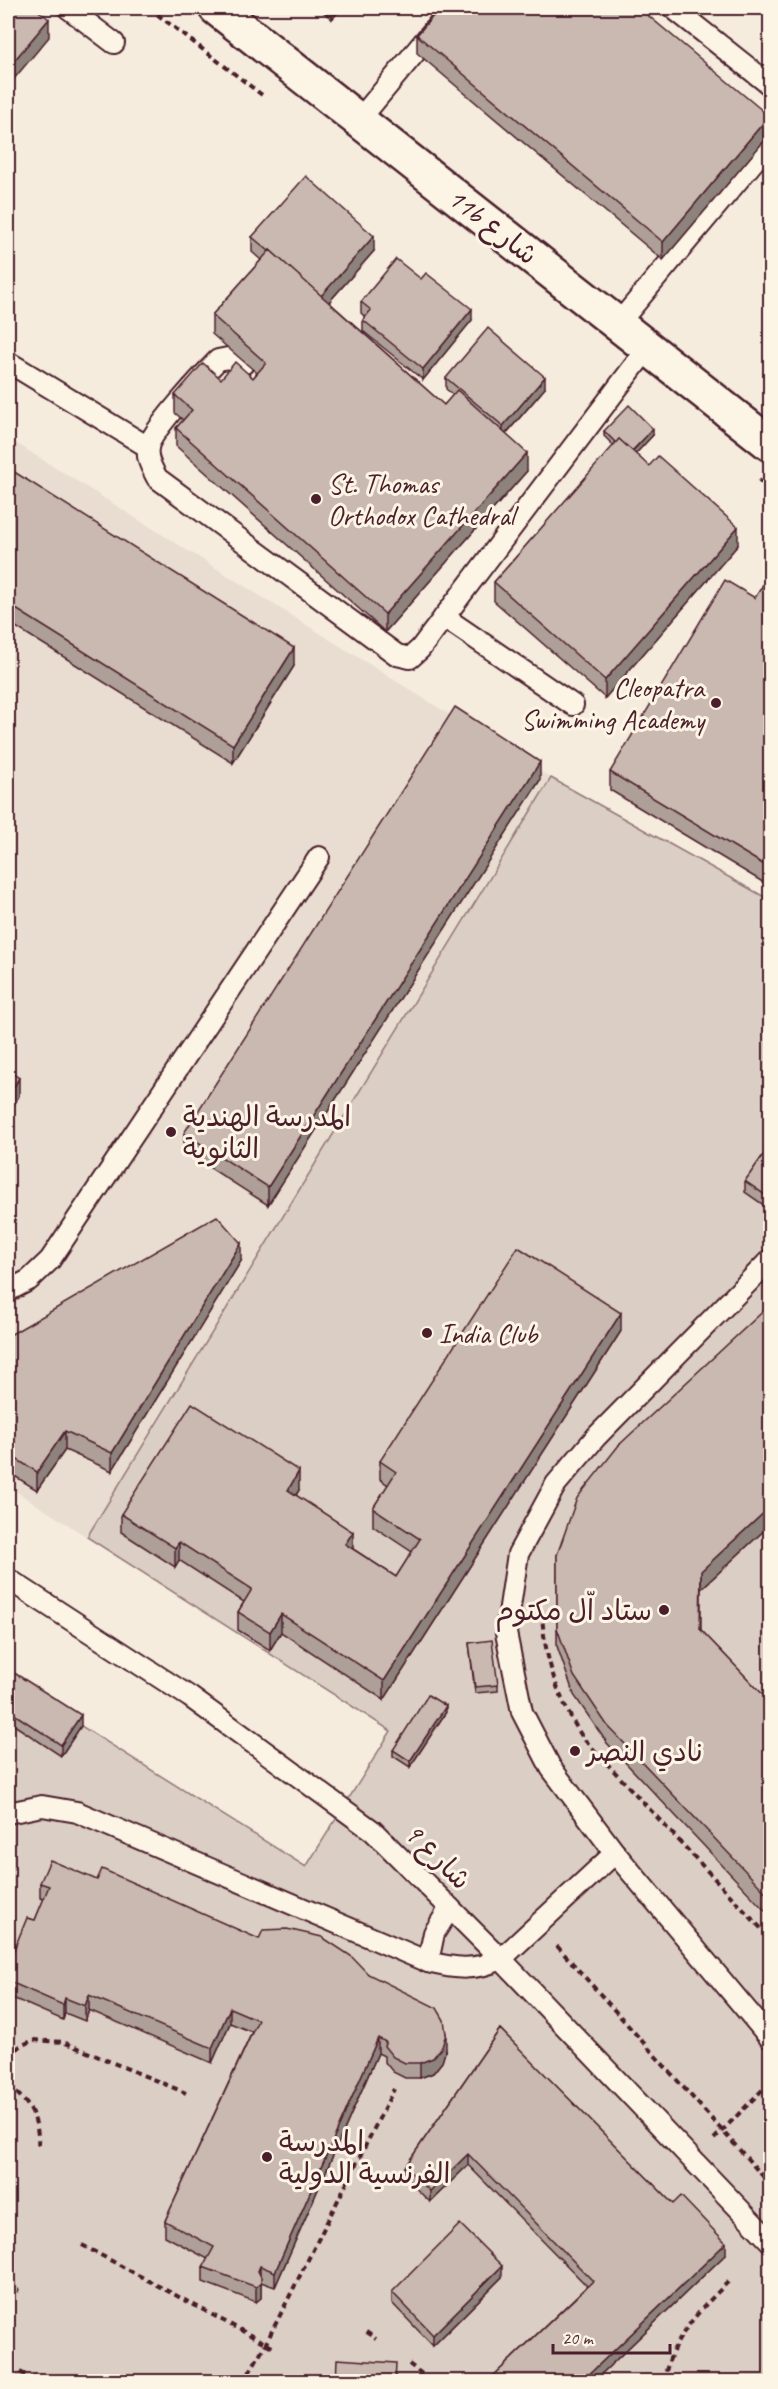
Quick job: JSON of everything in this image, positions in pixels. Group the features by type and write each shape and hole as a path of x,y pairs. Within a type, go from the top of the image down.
{"street":[{"name":"11b شارع","path":"216,8 647,349 771,444"}],"lane":[{"path":"69,8 114,43"},
{"path":"359,120 452,8"},
{"path":"673,8 771,85"},
{"path":"617,325 771,142"},
{"path":"243,364 228,358 218,360 156,432 148,447 149,463 157,478 397,655 410,658 416,655 647,349"},
{"path":"8,362 148,447"},
{"path":"444,617 573,705"},
{"path":"8,1291 29,1281 50,1260 319,857"},
{"path":"771,1260 589,1444 556,1484 518,1554 506,1633 522,1712 551,1768 615,1853 771,2038"},
{"name":"شارع 9","path":"8,1579 190,1696 360,1820 501,1959 771,2241"},
{"path":"8,1813 42,1806 77,1812 428,1962 468,1970 501,1959 615,1853"},
{"path":"428,1962 434,1933 450,1908"}],"path":[{"path":"541,1603 543,1639 551,1674 564,1708 583,1738 771,1938"},
{"path":"537,1925 771,2184"},
{"path":"8,2057 20,2046 34,2040 63,2042 186,2093"},
{"path":"693,2160 771,2082"},
{"path":"8,2087 22,2098 31,2111 37,2125 39,2148"},
{"path":"244,2382 266,2343 394,2089"},
{"path":"82,2245 276,2349"},
{"path":"664,2382 666,2370 683,2331 731,2278"},
{"path":"8,2285 19,2291"},
{"path":"366,2332 376,2339"},
{"path":"409,2364 422,2374"},
{"path":"20,2372 36,2380"}],"shaded area":[{"name":"المدرسة الهندية الثانوية","path":"8,438 551,778 87,1537 8,1486"},
{"name":"نادي النصر","path":"551,778 770,900 770,2381 8,2381 8,1680 306,1867 391,1731 87,1537"}],"building":[{"path":"8,8 35,8 49,19 8,68"},
{"path":"440,8 639,8 769,116 663,242 417,35"},
{"path":"306,176 374,236 321,296 270,250 252,237"},
{"path":"270,250 444,405 457,390 527,453 385,614 176,428 192,410 175,395 203,363 221,379 235,362 253,378 266,363 212,315"},
{"path":"396,259 421,279 426,273 472,309 423,369 363,320 371,310 361,302"},
{"path":"488,328 545,377 503,426 446,378"},
{"path":"629,405 653,429 632,451 619,439 616,443 604,431"},
{"path":"619,439 649,466 658,456 738,527 605,680 494,582"},
{"path":"8,468 294,648 233,745 8,604"},
{"name":"Cleopatra Swimming Academy","path":"771,572 771,869 610,772 725,580 755,598"},
{"path":"455,707 540,762 268,1187 184,1133"},
{"path":"8,1070 19,1078 8,1097"},
{"path":"771,1144 771,1199 745,1181"},
{"path":"217,1216 241,1243 112,1453 65,1431 37,1472 8,1454 8,1336"},
{"path":"518,1247 621,1313 384,1681 281,1614 270,1632 238,1612 252,1589 179,1542 175,1548 121,1514 192,1403 299,1471 288,1490 353,1532 345,1544 396,1577 420,1539 373,1508 396,1472 380,1461"},
{"name":"ستاد اّل مكتوم","path":"771,1304 771,1506 701,1571 700,1629 771,1703 771,1898 607,1725 574,1676 557,1628 557,1555 577,1498 619,1445"},
{"path":"492,1640 498,1685 475,1687 469,1643"},
{"path":"8,1669 81,1715 61,1745 8,1710"},
{"path":"428,1695 446,1706 410,1761 393,1750"},
{"name":"المدرسة الفرنسية الدولية","path":"50,1860 97,1880 102,1869 259,1939 263,1930 287,1929 322,1937 351,1956 368,1974 437,2008 444,2020 446,2034 442,2047 433,2058 420,2063 405,2063 393,2057 384,2046 386,2042 378,2038 275,2272 260,2266 258,2271 261,2283 256,2287 203,2267 214,2247 165,2221 258,2020 230,2008 212,2048 89,1995 85,2006 65,1998 63,2005 8,1981 8,1964 27,1918 35,1920 49,1886 40,1883"},
{"path":"500,2029 673,2204 681,2196 726,2243 581,2382 487,2382 593,2281 468,2154 430,2191 405,2167"},
{"path":"460,2224 502,2266 433,2335 392,2292"},
{"path":"337,2359 396,2363 395,2382 336,2382"}],"place":[{"name":"St. Thomas Orthodox Cathedral","path":"316,499"},
{"name":"Cleopatra Swimming Academy","path":"716,703"},
{"name":"المدرسة الهندية الثانوية","path":"171,1132"},
{"name":"India Club","path":"427,1333"},
{"name":"ستاد اّل مكتوم","path":"664,1610"},
{"name":"نادي النصر","path":"575,1751"},
{"name":"المدرسة الفرنسية الدولية","path":"267,2157"}]}
